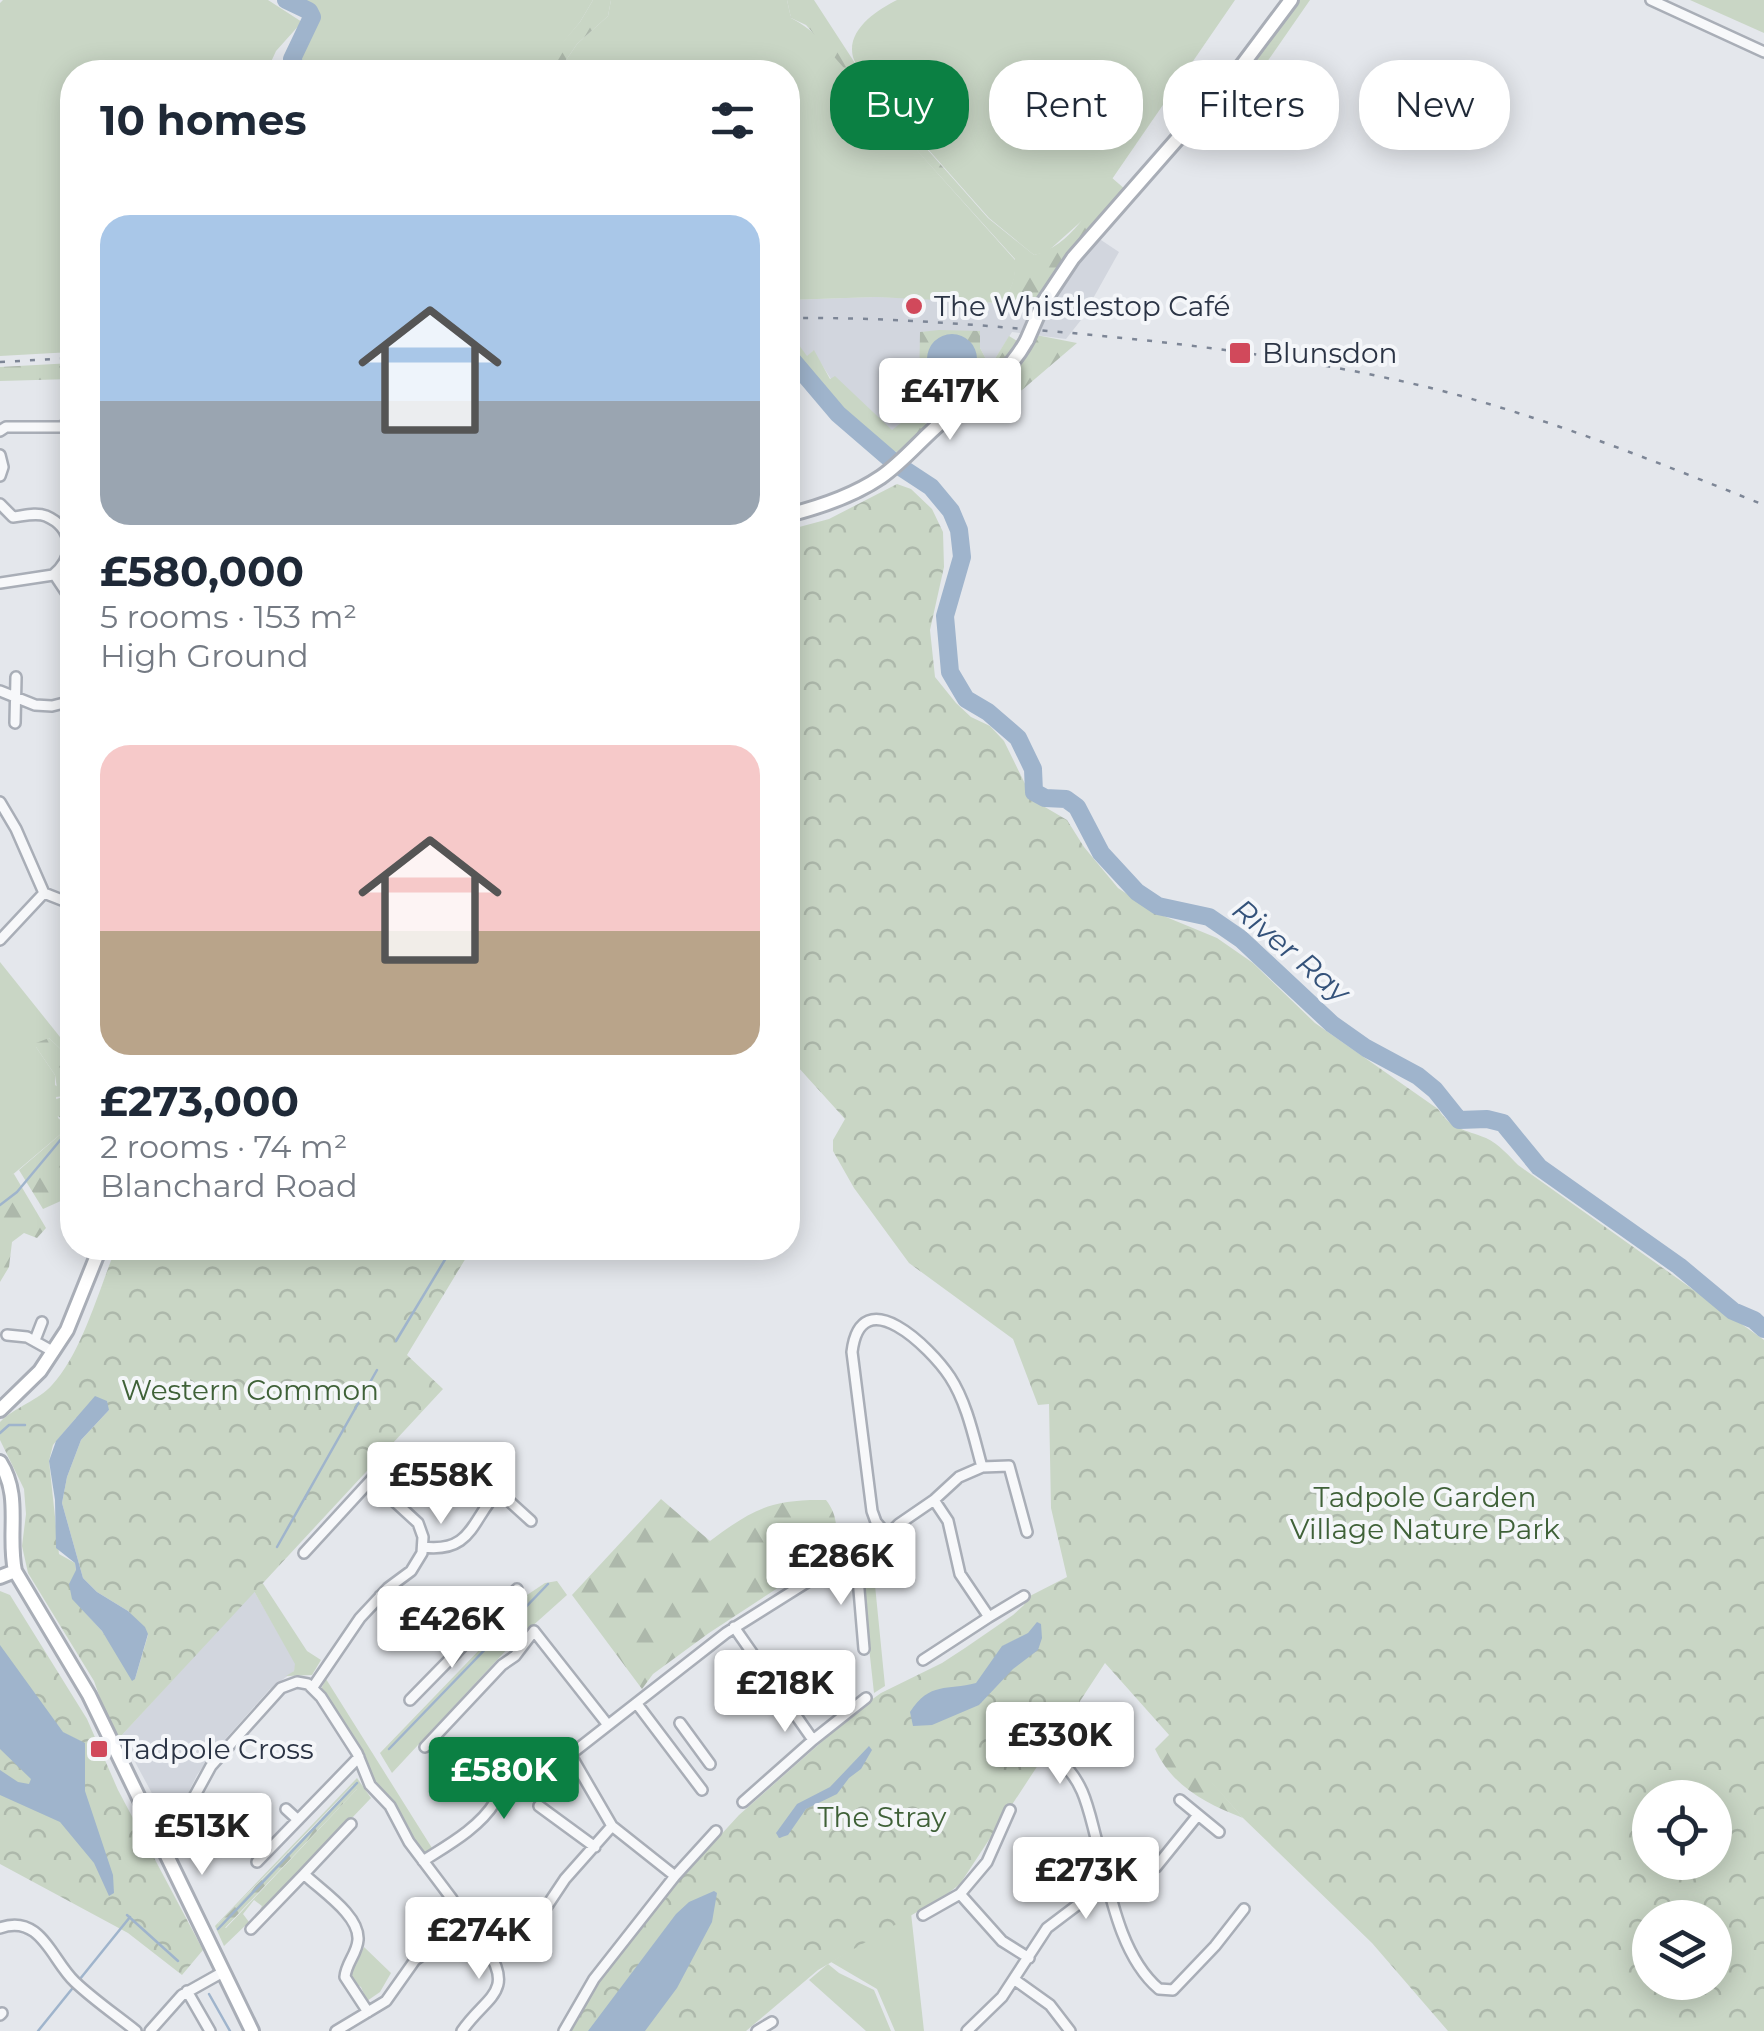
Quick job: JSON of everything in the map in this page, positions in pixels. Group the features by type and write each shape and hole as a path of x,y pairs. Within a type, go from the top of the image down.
{"street":[{"path":"800,511 832,502 879,479 1012,364 1043,303 1073,258 1243,64 1291,0"},
{"path":"1651,0 1764,52"},
{"path":"0,432 6,426 60,427"},
{"path":"0,456 0,476"},
{"path":"0,504 13,517 43,514 60,527"},
{"path":"0,583 54,574 60,568"},
{"path":"54,574 60,583"},
{"path":"15,723 16,677"},
{"path":"0,691 42,706 60,700"},
{"path":"0,802 44,893 60,899"},
{"path":"0,940 44,893"},
{"path":"4,1404 54,1352 73,1318 95,1260"},
{"path":"887,1535 872,1510 852,1352 857,1331 869,1318 890,1321 942,1367 958,1394 982,1467"},
{"path":"35,1340 42,1322"},
{"path":"7,1335 22,1335 54,1352"},
{"path":"473,1458 483,1476 530,1521"},
{"path":"304,1553 390,1459"},
{"path":"0,1462 14,1500 11,1548 15,1571 89,1695 252,2031"},
{"path":"423,1861 481,1819 494,1803 508,1772 547,1750 568,1752 637,1704 734,1627 847,1557 878,1545 959,1477 982,1467 1003,1464 1012,1468 1028,1532"},
{"path":"313,1688 354,1626 380,1596 412,1571 424,1548 418,1523 371,1480"},
{"path":"424,1548 447,1549 458,1544 498,1491"},
{"path":"934,1500 948,1521 960,1574 988,1617"},
{"path":"847,1557 858,1578 864,1650"},
{"path":"0,1577 15,1571"},
{"path":"410,1700 516,1589"},
{"path":"380,1596 404,1620 457,1652"},
{"path":"923,1660 1024,1596"},
{"path":"424,1747 515,1656 537,1627 608,1725"},
{"path":"734,1627 813,1740"},
{"path":"158,1838 178,1824 210,1766 281,1688 297,1682 313,1688 359,1758 370,1785 390,1806 460,1915 453,1934 420,1954 391,1996 336,2031"},
{"path":"743,1802 866,1698"},
{"path":"637,1704 702,1790"},
{"path":"1060,1761 1101,1713"},
{"path":"680,1723 710,1764"},
{"path":"677,1758 696,1745"},
{"path":"568,1752 612,1826 676,1876"},
{"path":"1049,1752 1079,1781 1133,1958 1147,1978 1164,1991 1176,1988 1244,1909"},
{"path":"257,1862 359,1758"},
{"path":"1180,1800 1219,1832"},
{"path":"540,1806 595,1846"},
{"path":"286,1809 298,1820"},
{"path":"923,1914 960,1894 987,1862 1010,1810"},
{"path":"967,2031 1016,1980 1042,1935 1062,1916 1084,1900 1133,1881 1160,1864 1198,1815"},
{"path":"246,1913 254,1926 351,1824"},
{"path":"492,1957 533,1927 564,1880 612,1826"},
{"path":"564,2031 594,1980 716,1831"},
{"path":"304,1874 349,1914 356,1926 358,1944 344,1977 368,2012"},
{"path":"960,1894 1002,1941 1028,1958"},
{"path":"0,1928 17,1925 42,1937 72,1980 136,2031"},
{"path":"459,1925 476,1933 500,1972 499,1985 462,2031"},
{"path":"150,2031 187,1991 224,1972"},
{"path":"1016,1980 1050,2005 1070,2031"},
{"path":"187,1991 210,2031"},
{"path":"757,2031 772,2022"}],"shaded area":[{"path":"1101,240 1119,252 1066,339 1012,332 993,362 988,363 980,348 979,331 920,332 920,385 925,404 892,431 831,379 813,351 807,357 800,347 800,300 975,300 1042,316 1095,241"},
{"path":"254,1591 296,1664 294,1671 269,1690 213,1753 168,1823 121,1736"}],"green space":[{"path":"268,0 302,22 272,60 60,60 60,353 0,356 0,3"},
{"path":"296,0 593,0 549,60 295,60 315,30 318,18"},
{"path":"593,0 611,0 608,16 577,44 566,60 547,60"},
{"path":"611,0 787,0 791,18 844,60 830,60 830,150 917,150 1015,260 1007,294 998,303 876,297 800,300 800,60 566,60 577,44 608,16"},
{"path":"787,0 814,0 853,60 837,60 806,25 791,18"},
{"path":"897,0 1235,0 1194,60 1163,60 1163,105 1143,134 1143,60 989,60 989,150 1132,150 1086,217 1047,252 1034,255 989,218 929,150 969,150 969,60 854,60 854,38 872,15"},
{"path":"1298,0 1310,0 1268,60 1254,60"},
{"path":"1690,0 1764,0 1764,33"},
{"path":"916,150 928,150 988,218 1034,255 1069,234 1111,177 1126,190 1030,316 1019,308 998,303 1012,284 1015,259"},
{"path":"980,331 980,348 988,363 993,362 1009,336 1019,342 985,385 937,417 922,388 920,332"},
{"path":"1036,335 1077,343 1022,390 988,405 952,429 1011,371"},
{"path":"800,346 807,356 814,350 830,379 835,376 892,430 915,412 929,427 897,452 886,450 832,400 800,361"},
{"path":"60,364 60,379 0,381 0,367"},
{"name":"Tadpole Garden Village Nature Park","path":"897,484 911,489 932,509 943,532 944,567 930,630 935,677 971,717 990,726 1004,741 1033,800 1067,820 1118,888 1154,912 1217,938 1253,963 1315,1023 1438,1109 1454,1125 1495,1143 1518,1165 1764,1340 1764,2031 1448,2031 1372,1943 1243,1818 1105,1663 960,1884 946,1895 818,1970 746,2031 567,2031 599,1979 682,1877 739,1815 860,1708 881,1693 942,1663 1013,1615 1026,1598 1067,1577 1051,1508 1049,1404 1038,1405 1013,1339 909,1263 854,1188 833,1151 833,1140 845,1119 800,1069 800,527 829,519"},
{"path":"0,962 60,1037 60,1049 49,1038 36,1047 60,1088 60,1097 56,1097 60,1135 11,1176 0,1176"},
{"path":"49,1038 60,1049 60,1089 55,1075 36,1043"},
{"path":"60,1098 60,1118 54,1113 51,1101"},
{"path":"60,1135 60,1201 43,1209 19,1170"},
{"path":"14,1174 46,1228 37,1238 24,1233 12,1242 9,1267 0,1282 0,1176"},
{"name":"Western Common","path":"111,1260 465,1260 407,1355 443,1389 121,1736 113,1735 94,1681 28,1573 22,1546 24,1489 0,1440 0,1422 47,1390 63,1372 81,1338","holes":["109,1410 81,1440 62,1503 83,1578 97,1592 128,1611 148,1635 135,1679 81,1608 75,1563 59,1554 49,1461 53,1445 76,1418"]},
{"path":"661,1499 710,1541 764,1508 791,1501 826,1500 835,1518 836,1537 834,1551 709,1633 653,1674 642,1689 572,1595"},
{"path":"872,1555 885,1686 874,1693 861,1574 855,1560"},
{"path":"557,1581 567,1595 510,1646 392,1773 380,1753 486,1643 524,1597 545,1583"},
{"path":"262,1582 307,1651 321,1660 312,1675 286,1676 294,1671 295,1664 254,1591"},
{"path":"0,1591 10,1595 87,1719 118,1790 203,1950 182,1975 128,1933 0,1864"},
{"path":"326,1679 432,1848 425,1852 416,1842 395,1803 376,1784 363,1755 321,1689"},
{"path":"1170,1734 1243,1818 1203,1800 1171,1774 1155,1749"},
{"path":"357,1778 371,1798 346,1820 318,1855 256,1917 262,1906 254,1900 243,1914 249,1922 224,1946 215,1926","holes":["353,1785 357,1789 226,1928 218,1924"]},
{"path":"357,1783 357,1789 221,1932 218,1924"},
{"path":"911,1913 924,2031 895,2031 877,1989 831,1962"},
{"path":"364,1947 391,1973 380,1992 367,2001 361,1987 350,1981 350,1966 356,1965"},
{"path":"828,1964 874,1990 891,2031 866,2031 809,1980"}],"water":[{"path":"952,334 970,341 977,359 970,377 952,384 934,377 927,359 934,341"},
{"path":"95,1396 107,1401 109,1410 81,1440 62,1503 83,1578 97,1592 128,1611 148,1634 132,1681 102,1631 72,1599 69,1584 75,1563 56,1548 49,1461 56,1441"},
{"path":"1037,1622 1041,1624 1042,1638 1038,1650 1013,1669 979,1705 932,1725 913,1726 910,1712 917,1702 932,1691 976,1683 1002,1646 1028,1633"},
{"path":"0,1645 63,1732 85,1743 85,1791 113,1875 114,1893 109,1896 94,1863 60,1822 0,1795 0,1770 18,1782 29,1784 31,1779 0,1749"},
{"path":"869,1746 872,1750 861,1769 837,1794 806,1809 788,1835 779,1838 776,1833 797,1804 830,1787"},
{"path":"717,1893 712,1922 677,1988 645,2031 588,2031 676,1914 689,1902"}],"waterway":[{"name":"River Ray","path":"286,0 309,11 312,17 292,60"},
{"name":"River Ray","path":"800,369 838,414 896,464 931,487 951,511 959,530 962,557 945,616 950,672 966,699 1018,738 1033,769 1034,792 1045,798 1066,799 1077,807 1101,853 1137,892 1158,906 1209,917 1241,939 1332,1024 1435,1090 1459,1120 1503,1123 1539,1167 1679,1266 1733,1311 1764,1329"},
{"path":"0,1205 17,1192 60,1140"},
{"path":"396,1341 445,1260"},
{"path":"277,1547 377,1370"},
{"path":"0,1433 9,1425 25,1425"},
{"path":"389,1749 548,1584"},
{"path":"218,1929 357,1783"},
{"path":"127,1915 178,1961"},
{"path":"38,2031 130,1917"},
{"path":"209,1994 230,2031"}],"railway":[{"path":"800,318 1060,332 1201,347 1343,369 1519,413 1764,505"},
{"path":"0,362 60,359"}],"place":[{"name":"The Whistlestop Café","path":"914,306"},
{"name":"Blunsdon","path":"1240,353"},
{"name":"Tadpole Cross","path":"99,1749"}],"park label":[{"name":"The Stray","path":"882,1817"}]}
